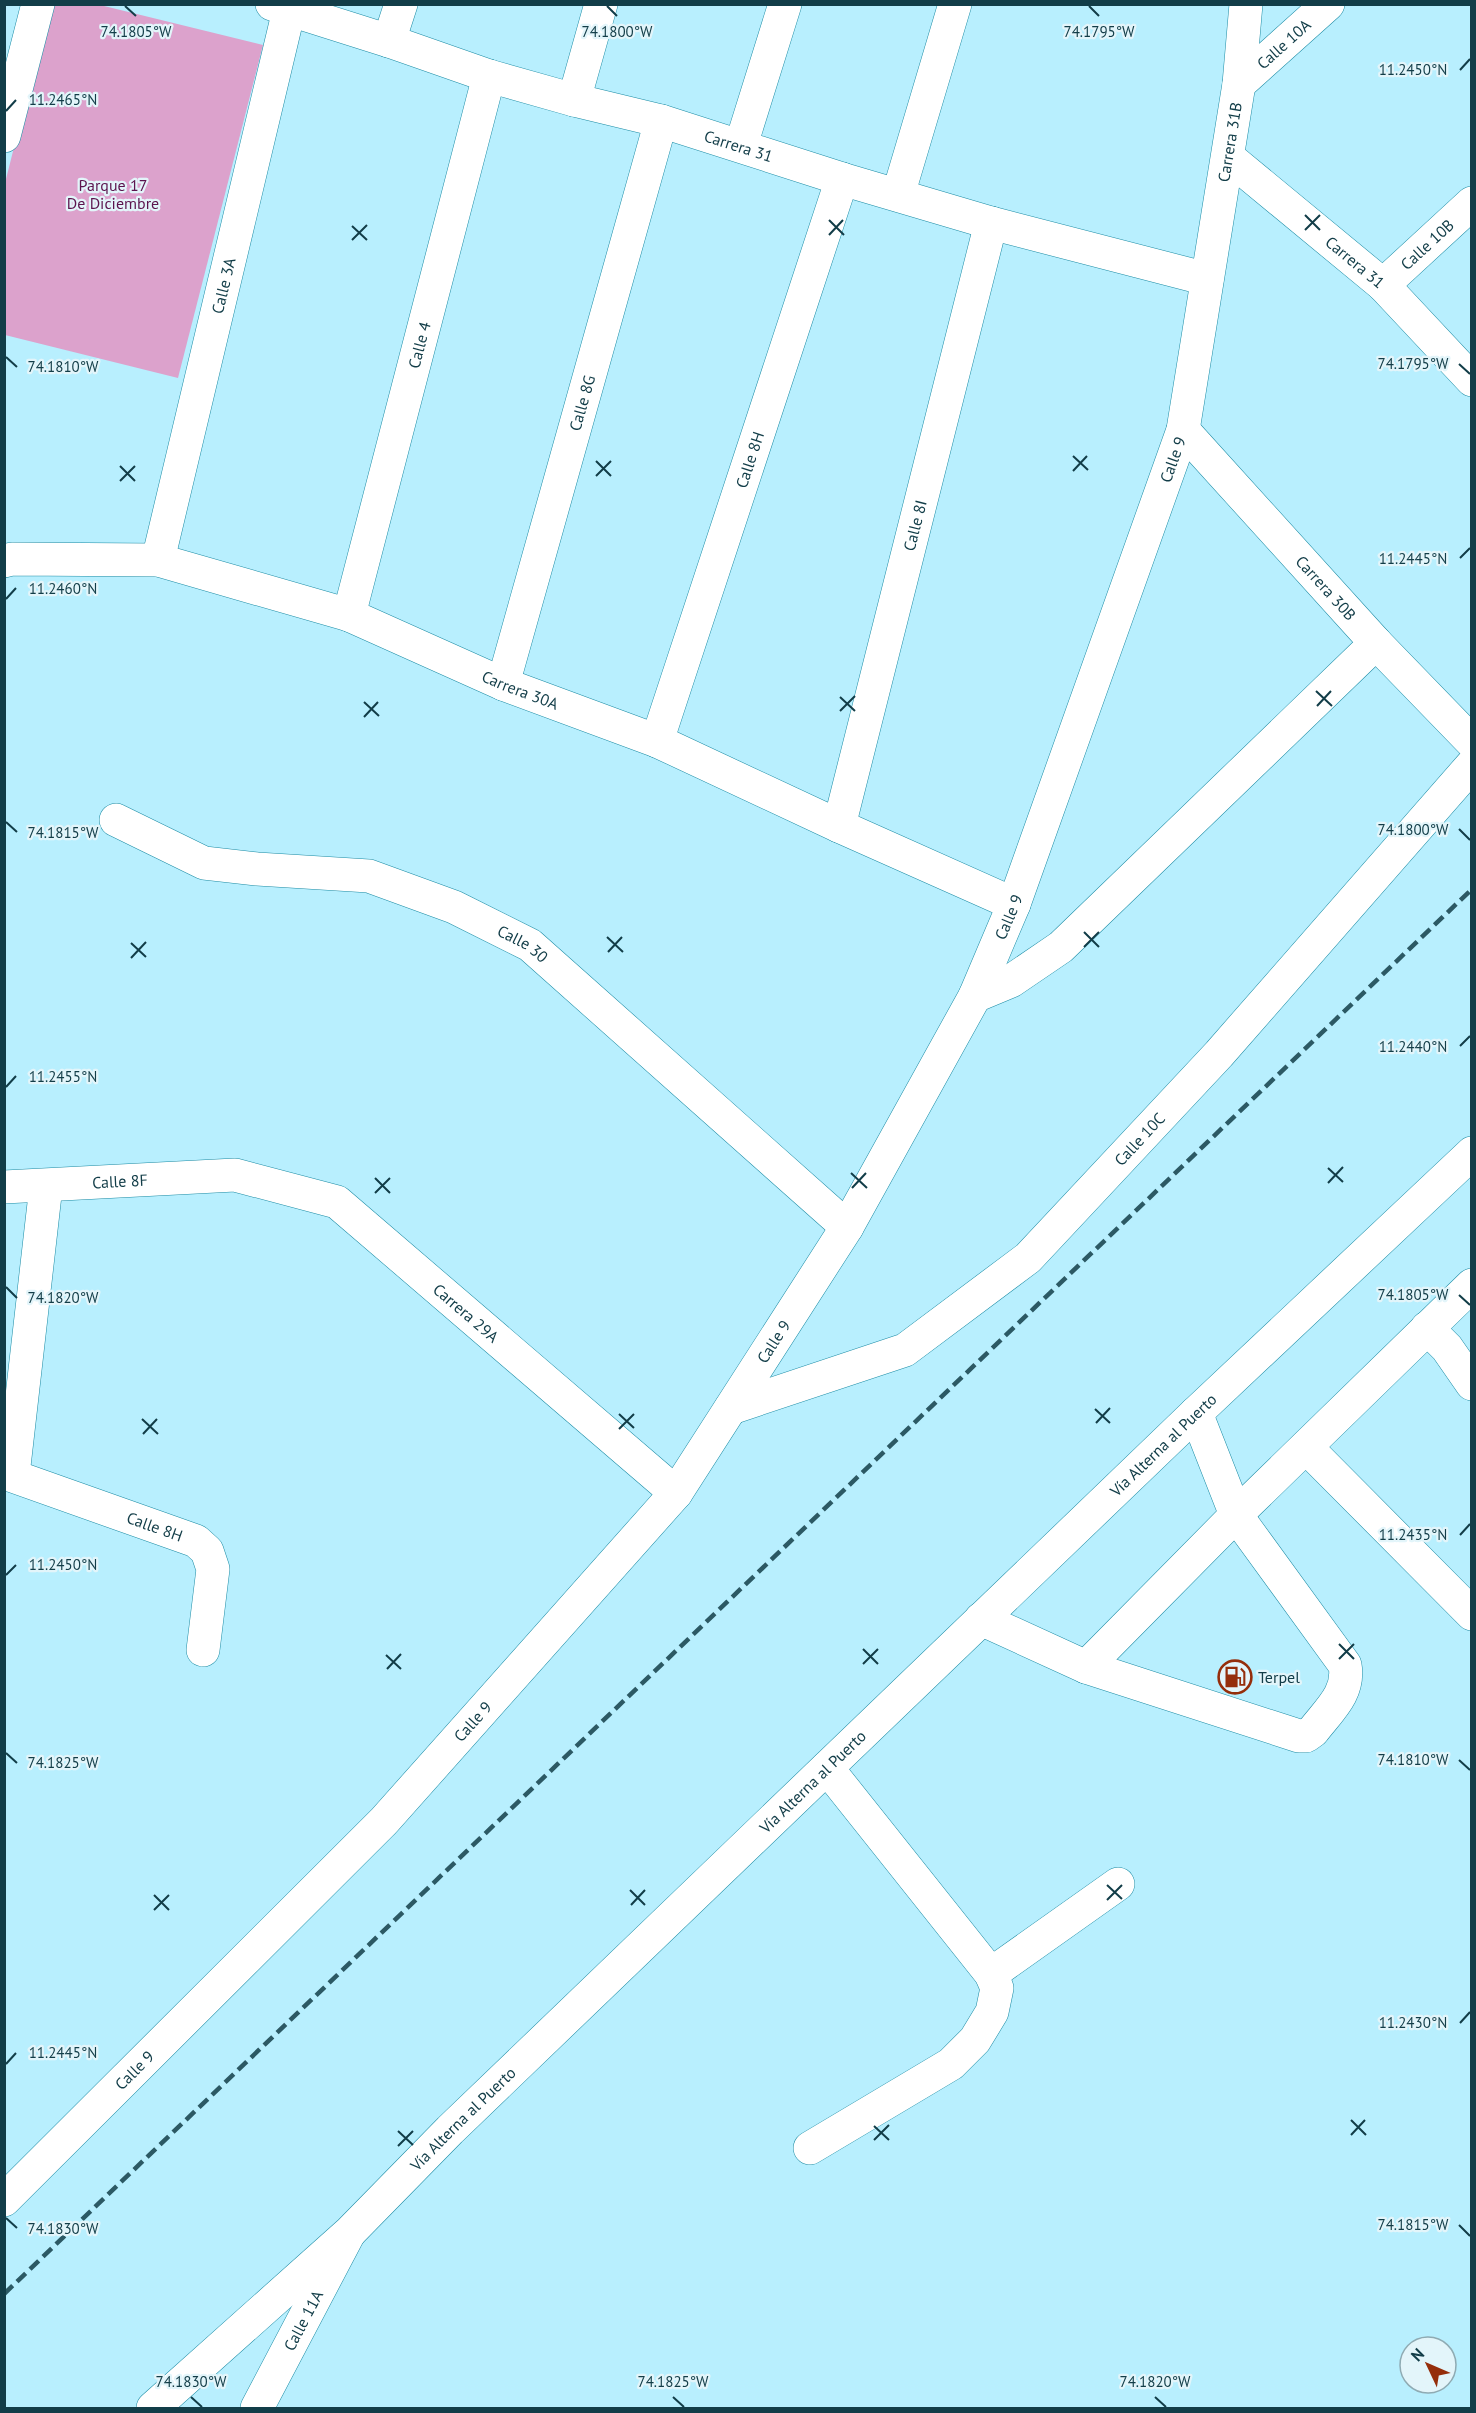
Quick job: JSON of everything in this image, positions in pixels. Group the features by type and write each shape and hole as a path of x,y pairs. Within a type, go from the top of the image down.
{"street":[{"path":"4,136 38,4"},
{"path":"389,41 401,4"},
{"path":"574,100 601,4"},
{"path":"741,145 785,4"},
{"path":"898,195 955,4"},
{"name":"Carrera 31B","path":"1207,279 1239,84 1245,4"},
{"name":"Calle 10A","path":"1239,84 1328,4"},
{"name":"Carrera 31","path":"280,7 389,41 489,76 661,121 842,179 991,223 1207,279"},
{"name":"Calle 3A","path":"158,561 280,7"},
{"name":"Calle 4","path":"349,615 489,76"},
{"name":"Calle 8G","path":"504,684 661,121"},
{"name":"Carrera 31","path":"1228,157 1383,285 1472,380"},
{"name":"Calle 8H","path":"657,741 842,179"},
{"name":"Calle 10B","path":"1383,285 1472,203"},
{"name":"Calle 8I","path":"839,826 991,223"},
{"name":"Calle 9","path":"4,2200 384,1821 676,1493 847,1227 975,996 1014,904 1183,430 1207,279"},
{"name":"Carrera 30B","path":"1183,430 1376,643 1472,742"},
{"name":"Carrera 30A","path":"4,561 12,559 158,561 349,615 504,684 657,741 1014,904"},
{"path":"975,996 1011,981 1061,947 1376,643"},
{"name":"Calle 10C","path":"731,1408 905,1350 1028,1258 1219,1054 1472,765"},
{"name":"Calle 30","path":"116,820 204,862 257,869 369,876 454,907 530,945 847,1227"},
{"name":"Vía Alterna al Puerto","path":"153,2409 350,2232 450,2130 981,1619 1472,1153"},
{"name":"Calle 8F","path":"4,1187 235,1175"},
{"name":"Carrera 29A","path":"235,1175 337,1202 676,1493"},
{"path":"9,1474 46,1186"},
{"path":"1086,1667 1236,1515 1472,1285"},
{"path":"1427,1328 1447,1348 1472,1384"},
{"path":"981,1619 1086,1667 1299,1736 1306,1736 1313,1731 1345,1689 1347,1677 1345,1665 1236,1515 1196,1413"},
{"path":"1306,1447 1472,1614"},
{"name":"Calle 8H","path":"9,1474 196,1541 207,1551 213,1569 204,1650"},
{"path":"810,2148 951,2064 975,2040 992,2012 997,1988 991,1974 827,1768"},
{"path":"991,1974 1118,1884"},
{"name":"Calle 11A","path":"257,2409 350,2232"}],"green space":[{"name":"Parque 17 De Diciembre","path":"50,5 100,5 263,45 178,378 5,335 5,183"}],"railway":[{"path":"4,2294 1472,889"}],"place":[{"name":"Terpel","path":"1235,1677"}]}
